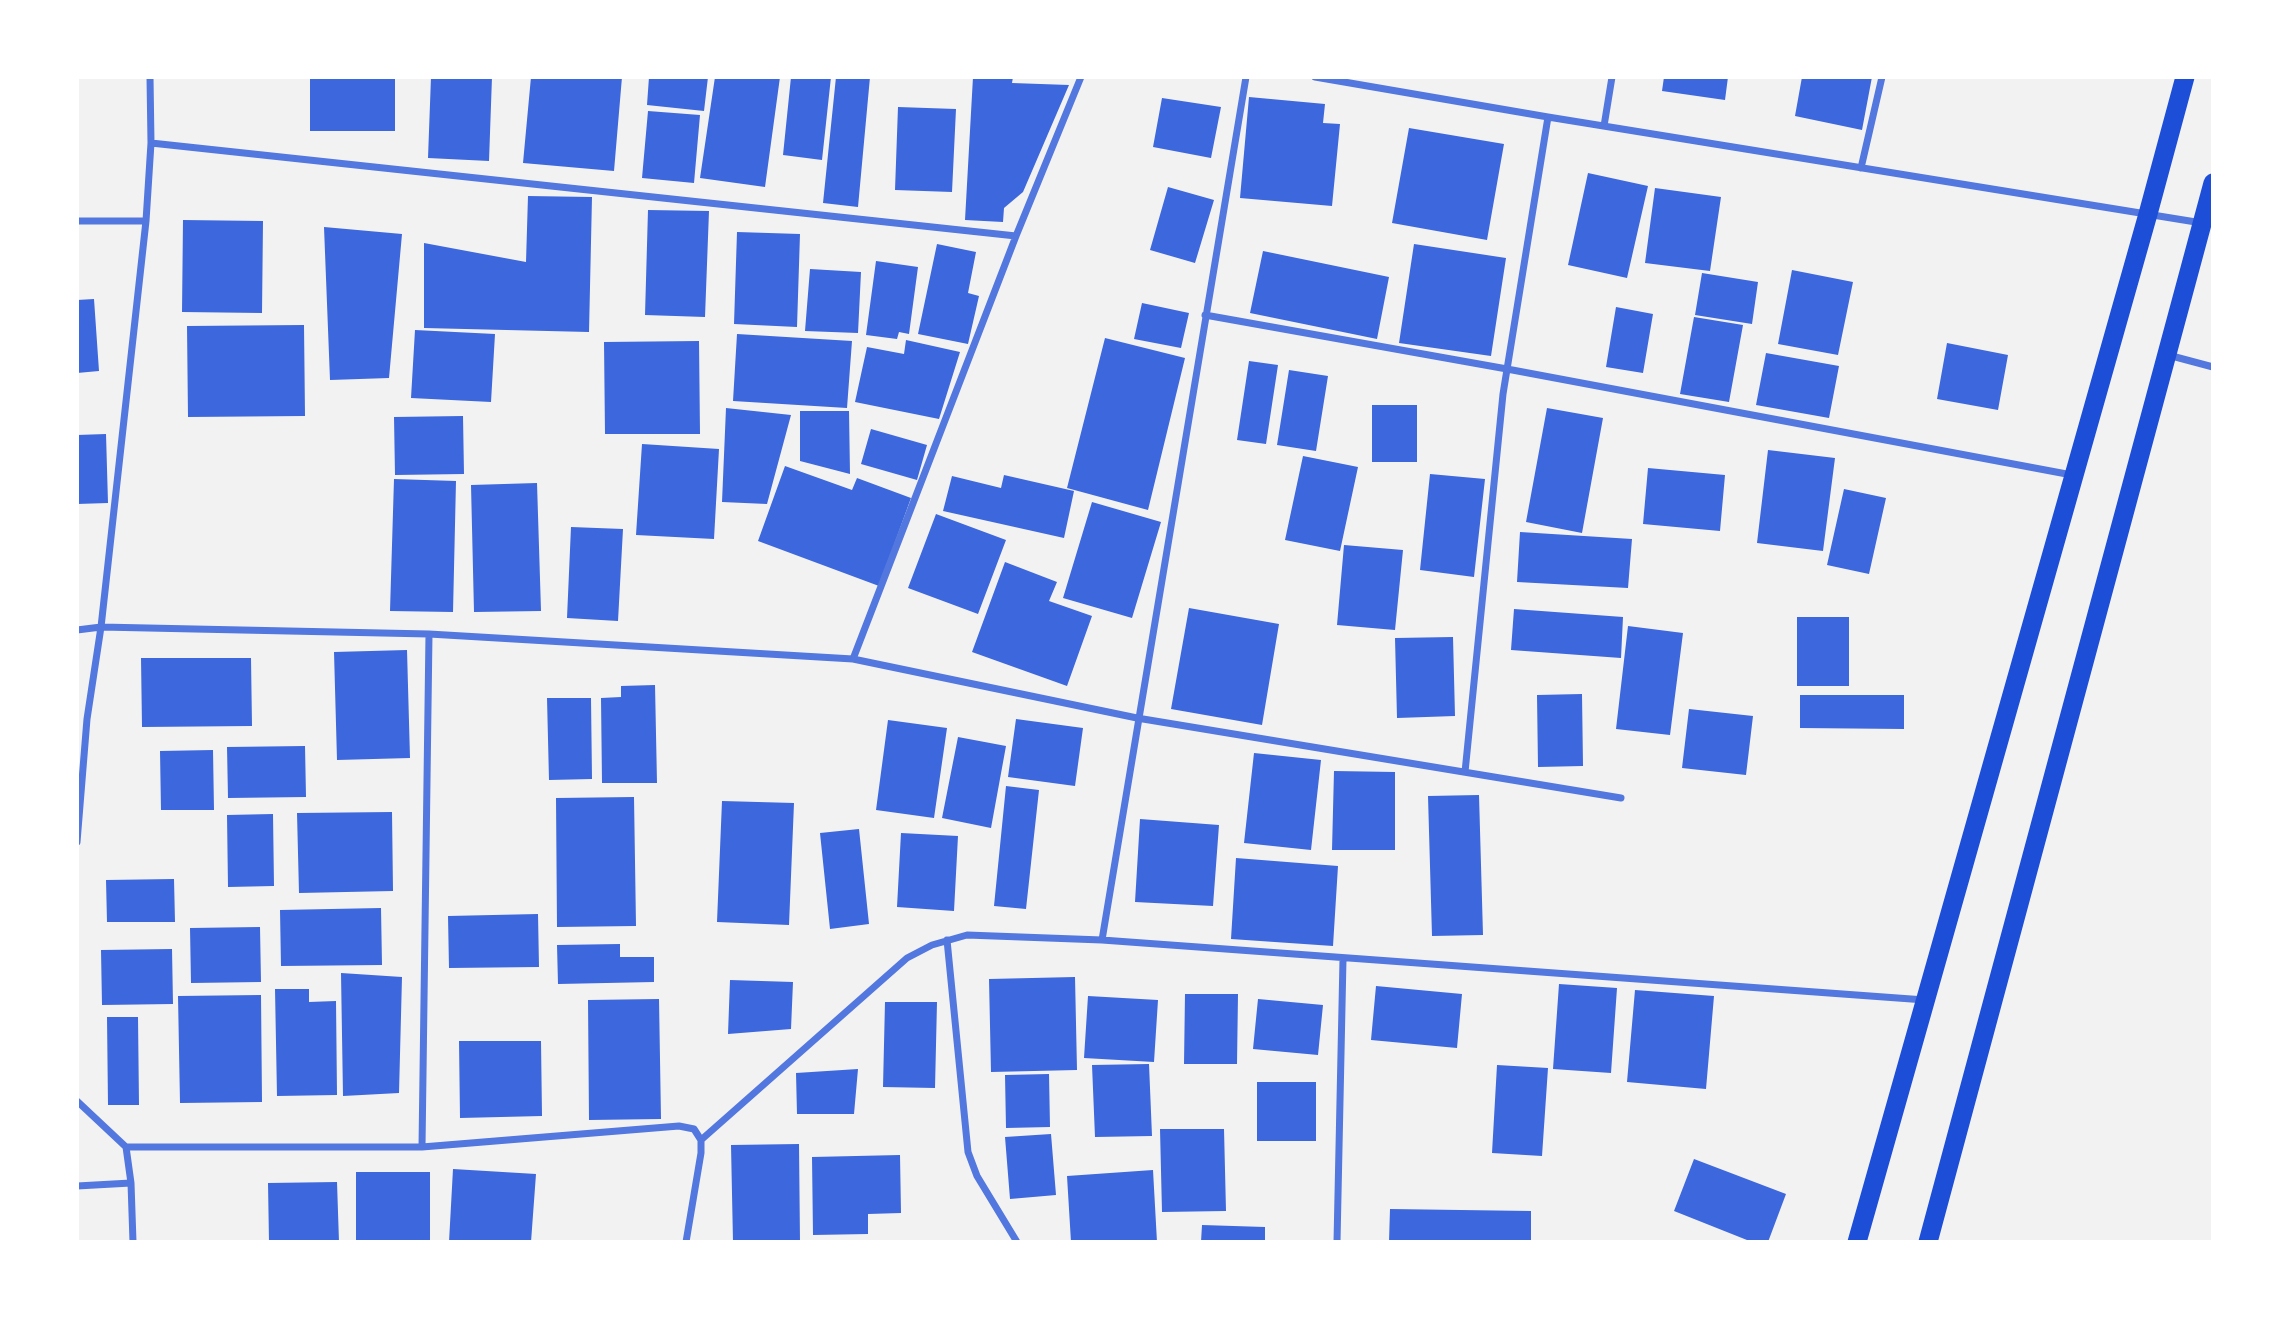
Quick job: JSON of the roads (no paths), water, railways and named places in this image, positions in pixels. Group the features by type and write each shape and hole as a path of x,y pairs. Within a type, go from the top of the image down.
{"highway":[{"path":"1857,1242 2185,77"},
{"path":"1928,1242 2213,183"}],"street":[{"path":"77,842 87,719 101,627 146,221 151,143 150,77"},
{"path":"853,659 1016,236 1082,77"},
{"path":"1102,940 1246,77"},
{"path":"1319,77 1548,117 2202,223"},
{"path":"1604,126 1612,77"},
{"path":"1861,168 1882,77"},
{"path":"1465,772 1507,369 1548,117"},
{"path":"151,143 1016,236"},
{"path":"77,221 146,221"},
{"path":"1205,315 2074,475"},
{"path":"2167,355 2213,367"},
{"path":"77,630 101,627 429,634 853,659 1137,718 1622,798"},
{"path":"422,1147 429,634"},
{"path":"701,1140 907,958 932,945 967,935 1102,940 1926,1000"},
{"path":"947,940 968,1152 977,1176 1017,1242"},
{"path":"1337,1242 1343,959"},
{"path":"77,1101 126,1147 131,1183 133,1242"},
{"path":"126,1147 422,1147 678,1126 694,1129 701,1140 686,1242"},
{"path":"77,1186 131,1183"}]}
